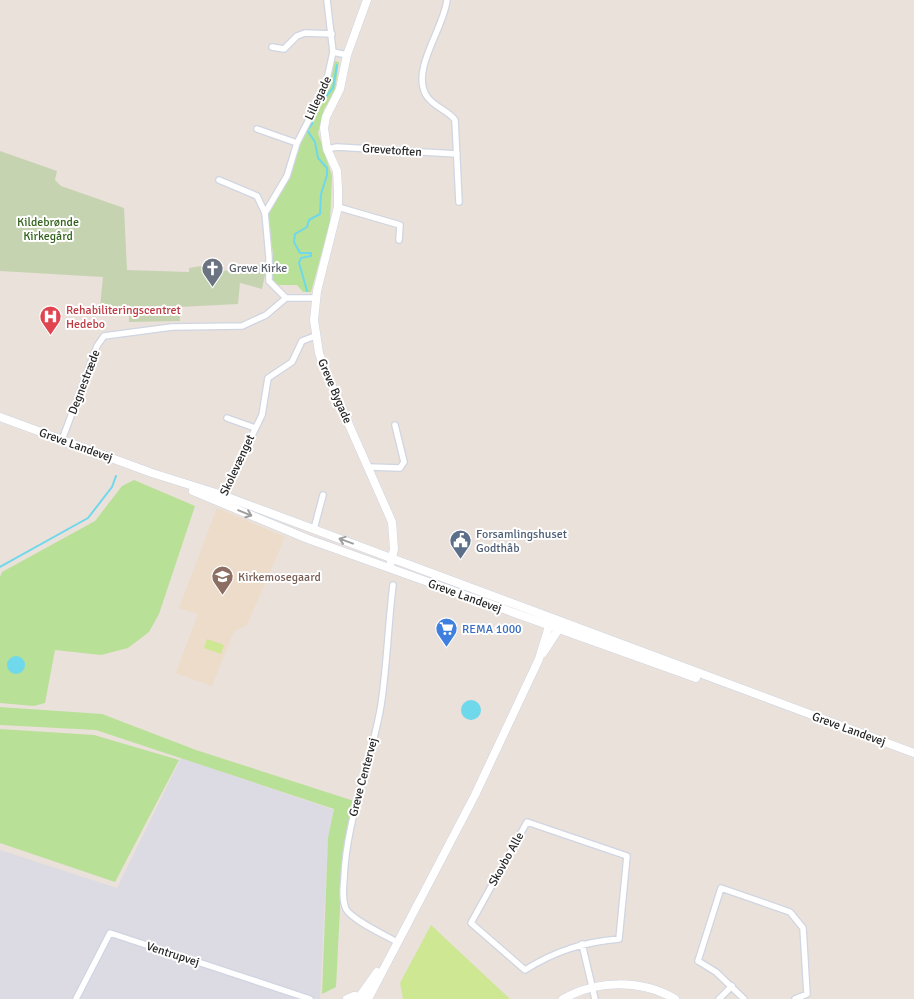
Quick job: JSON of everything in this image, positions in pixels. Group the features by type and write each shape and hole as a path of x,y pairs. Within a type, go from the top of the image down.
{"street":[{"name":"Lillegade","path":"265,213 287,176 297,143 325,88 333,52 327,0"},
{"name":"Greve Bygade","path":"367,0 347,55 340,90 326,117 325,137 327,149 337,171 338,207 316,298 315,336 327,375 369,467 393,528 394,549 390,569"},
{"path":"447,0 442,21 426,60 422,80 425,94 430,101 455,120 459,202"},
{"path":"272,47 284,49 297,36 305,33 332,34"},
{"path":"333,52 347,55"},
{"path":"257,129 297,143"},
{"name":"Grevetoften","path":"327,149 341,147 457,154"},
{"path":"219,180 257,196 265,213 270,257 267,276 273,286 286,298 316,298"},
{"path":"338,207 400,225 399,240"},
{"name":"Degnestræde","path":"62,440 97,346 104,336 172,327 242,326 266,315 286,298"},
{"name":"Skolevænget","path":"221,499 262,415 268,378 292,362 302,341 315,336"},
{"name":"Greve Landevej","path":"0,418 221,499 314,529 392,558 560,627 914,753"},
{"name":"Skolevænget","path":"227,418 255,428"},
{"path":"369,467 400,468 404,462 395,426"},
{"path":"314,529 322,495"},
{"name":"Greve Landevej","path":"221,499 308,539 550,623"},
{"name":"Greve Centervej","path":"393,585 381,705 373,742 349,826 345,854 343,900 347,911 354,917 397,942"},
{"path":"539,659 550,623"},
{"path":"347,999 365,998 475,795 539,659 560,627"},
{"name":"Skovbo Alle","path":"526,822 627,856 620,939 582,944 549,956 524,970 471,923 526,822"},
{"path":"744,999 732,986 698,961 721,888 790,912 803,928 807,994 795,999"},
{"name":"Ventrupvej","path":"76,999 110,933 308,999"},
{"path":"582,944 595,999"},
{"path":"563,999 592,987 631,985 650,988 675,999"},
{"path":"719,999 732,986"}],"shaded area":[{"name":"Kirkemosegaard","path":"217,508 285,537 247,625 234,631 212,686 176,673 198,614 179,608"},
{"path":"181,758 334,810 328,838 320,999 0,999 0,850 117,888"}],"green space":[{"path":"334,61 339,62 335,91 324,109 318,133 332,176 330,222 311,292 303,292 297,285 275,285 271,280 273,254 267,214 285,182 308,126 327,87"},
{"name":"Kildebrønde Kirkegård","path":"0,151 57,171 55,180 61,186 124,208 127,270 189,272 189,268 207,265 208,270 232,271 233,265 263,265 267,266 262,289 240,283 238,304 179,307 180,321 129,322 129,305 117,308 100,307 103,277 0,271"},
{"path":"134,480 195,506 159,614 149,632 128,648 101,655 55,650 45,703 34,706 0,703 0,577 2,572 95,521 122,486"},
{"path":"207,639 224,645 221,654 204,648"},
{"path":"0,707 102,714 196,750 354,801 343,848 336,987 322,994 328,838 334,809 96,730 0,725"},
{"path":"0,729 94,735 179,760 115,882 0,843"},
{"path":"431,925 510,999 403,999 400,983"}],"water":[{"path":"16,656 22,659 25,665 22,671 16,674 10,671 7,665 10,659"},
{"path":"471,700 478,703 481,710 478,717 471,720 464,717 461,710 464,703"}],"waterway":[{"path":"321,102 333,88 337,65"},
{"path":"307,291 299,263 301,258 311,256 311,253 300,253 294,242 295,234 307,227 309,220 320,214 321,194 327,175 327,168 318,158 315,142 307,130 312,124 312,117"},
{"path":"0,567 88,518 112,487 116,476"}],"place":[{"name":"Greve Kirke","path":"213,287"},
{"name":"Rehabiliteringscentret Hedebo","path":"50,336"},
{"name":"Forsamlingshuset Godthåb","path":"460,560"},
{"name":"Kirkemosegaard","path":"222,596"},
{"name":"REMA 1000","path":"446,648"}]}
